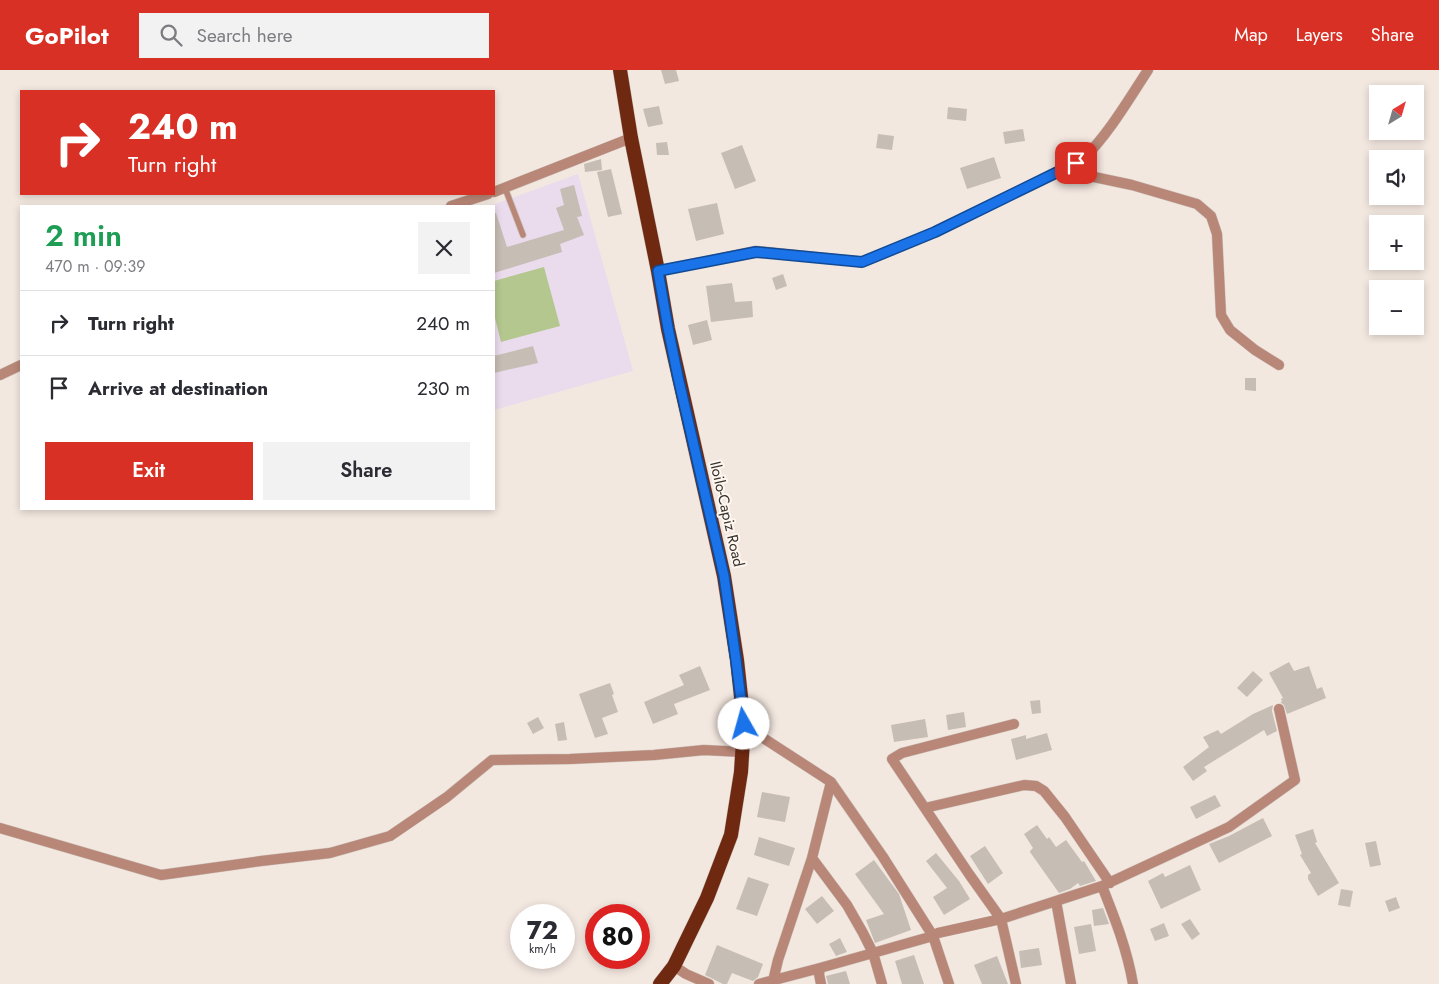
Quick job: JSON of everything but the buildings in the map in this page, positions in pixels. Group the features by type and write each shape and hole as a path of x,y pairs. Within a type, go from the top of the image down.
{"highway":[{"name":"Iloilo-Capiz Road","path":"620,70 631,138 676,368 724,576 744,724 741,772 731,835 707,898 674,966 660,984"}],"street":[{"path":"658,271 756,252 862,262 935,232 1083,159 1131,97 1148,70"},
{"path":"495,192 631,138"},
{"path":"1061,170 1132,185 1197,204 1211,216 1217,234 1221,315 1230,330 1278,365"},
{"path":"454,205 485,195"},
{"path":"0,376 20,366"},
{"path":"759,984 933,936 938,932 1000,919 1106,885 1229,827 1294,780 1280,709"},
{"path":"744,724 832,782 883,857 933,936 949,984"},
{"path":"1014,724 902,753 892,759 1000,919 1016,984"},
{"path":"0,828 161,875 330,853 390,836 447,797 492,760 654,755 704,750 742,752"},
{"path":"772,981 812,858 832,782"},
{"path":"925,808 1024,785 1036,786 1044,790 1065,816 1106,885 1121,932 1133,984"},
{"path":"812,858 846,905 873,953 882,984"},
{"path":"1056,901 1071,984"},
{"path":"674,966 686,974 709,984"},
{"path":"820,968 819,974 822,984"}],"lane":[{"path":"505,188 523,235"}],"shaded area":[{"path":"578,174 633,371 495,410 495,205 492,205"}],"green space":[{"path":"544,267 560,326 501,342 495,318 495,281"}],"route":[{"path":"744,724 724,576 678,377 658,271 756,252 862,262 935,232 1076,163"}]}
